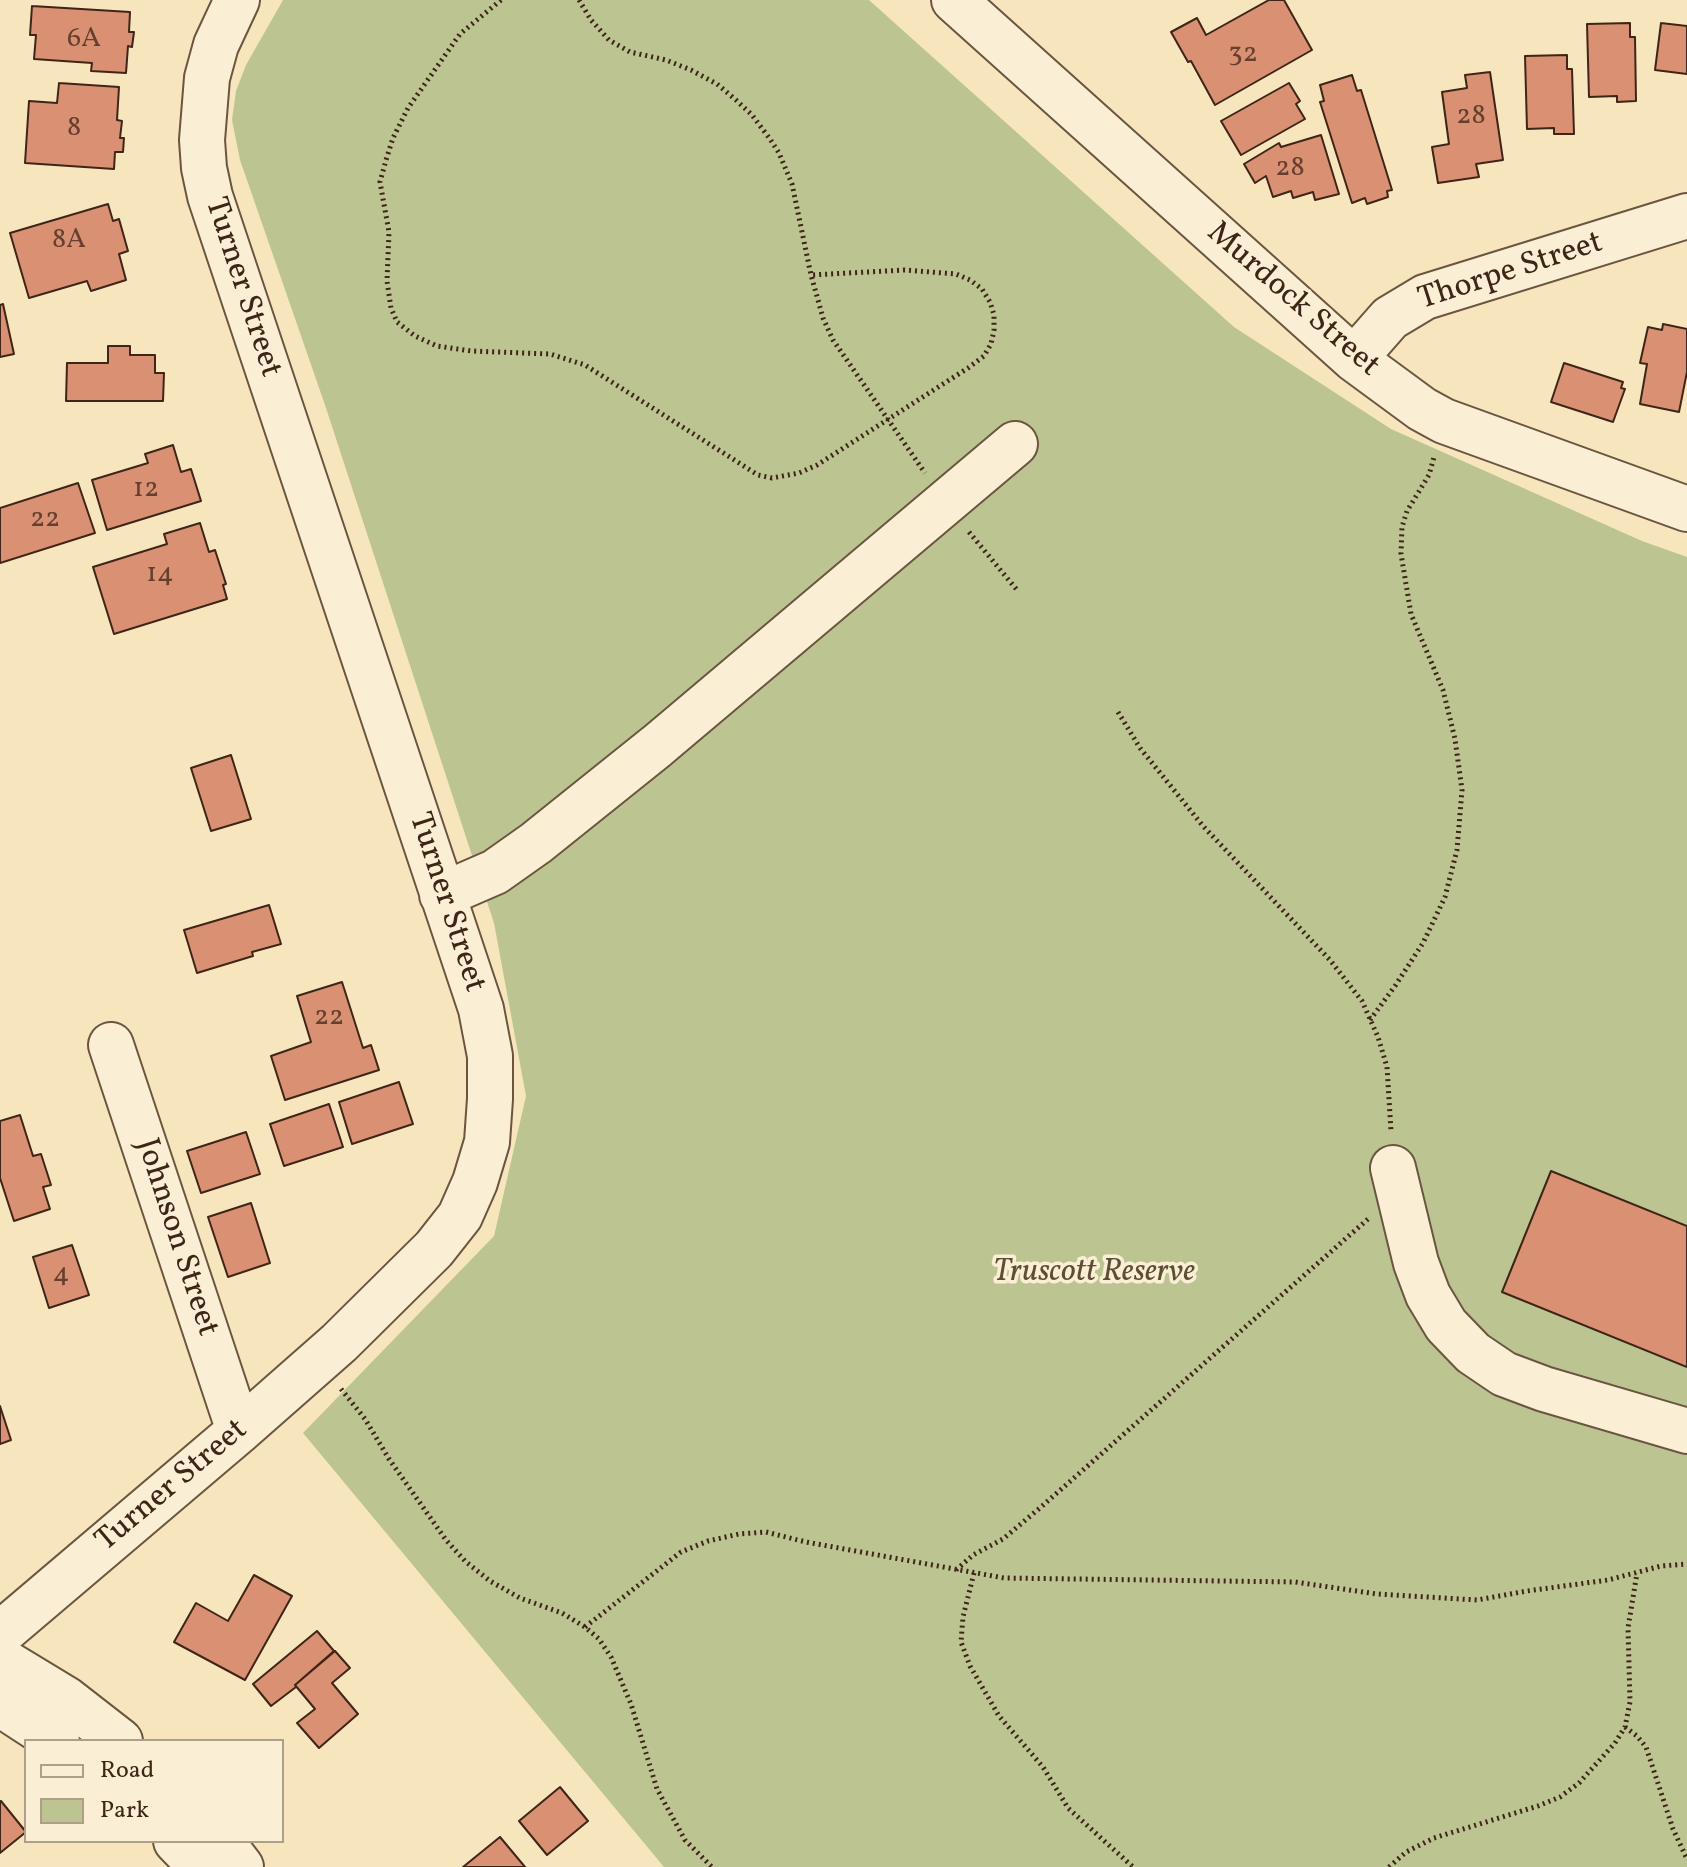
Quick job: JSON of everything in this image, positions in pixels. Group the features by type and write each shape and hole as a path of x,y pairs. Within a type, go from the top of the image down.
{"street":[{"name":"Turner Street","path":"0,1634 339,1343 434,1249 460,1216 475,1182 487,1142 490,1056 481,1009 210,196 202,140 205,89 216,45 237,0"},
{"name":"Murdock Street","path":"954,0 1354,359 1409,400 1444,421 1687,509"},
{"name":"Thorpe Street","path":"1354,359 1390,318 1425,297 1687,216"},
{"path":"442,895 495,872 536,843 657,746 1015,444"},
{"name":"Johnson Street","path":"111,1045 239,1431"},
{"path":"1396,1180 1416,1263 1428,1295 1446,1325 1473,1353 1504,1374 1544,1389 1687,1431"},
{"path":"0,1659 66,1699 117,1739"},
{"path":"0,1704 54,1739"},
{"path":"178,1843 201,1867"},
{"path":"223,1843 241,1867"}],"path":[{"path":"501,0 460,34 408,108 393,138 380,182 389,232 387,281 391,308 397,322 415,336 445,348 550,354 585,365 758,475 772,478 799,473 817,465 984,356 994,330 994,315 982,289 956,274 905,270 811,275"},
{"path":"579,0 599,31 609,40 630,52 666,60 704,76 752,115 770,139 792,184 811,275 823,318 833,340 946,504 1017,590"},
{"path":"1370,1020 1423,943 1445,897 1457,850 1462,790 1455,739 1443,690 1411,614 1401,554 1402,527 1407,511 1429,475 1444,421"},
{"path":"955,1570 973,1555 1003,1539 1041,1507 1396,1180 1387,1067 1362,1001 1341,972 1203,826 1140,748 1118,712"},
{"path":"314,1365 343,1391 365,1419 446,1540 465,1561 490,1581 520,1598 562,1613 599,1639 631,1704 657,1789 685,1840 712,1867"},
{"path":"585,1627 681,1552 708,1541 766,1532 1004,1578 1295,1582 1377,1594 1477,1600 1608,1580 1661,1566 1687,1564"},
{"path":"974,1573 963,1617 961,1642 970,1666 999,1716 1043,1767 1068,1808 1133,1867"},
{"path":"1389,1867 1406,1852 1434,1838 1560,1797 1579,1783 1615,1743 1625,1727 1630,1702 1628,1628 1637,1573"},
{"path":"1625,1727 1646,1747 1673,1829 1687,1859"}],"green space":[{"name":"Truscott Reserve","path":"283,0 869,0 1234,327 1391,429 1642,541 1687,557 1687,1867 664,1867 303,1433 494,1236 526,1096 494,923 325,405 240,160 232,120 236,91 246,65"}],"building":[{"path":"1269,0 1284,0 1312,50 1215,105 1171,32 1197,18 1206,35"},
{"path":"32,6 130,12 129,32 134,32 132,47 128,46 126,73 91,71 92,63 34,59 36,35 30,35"},
{"path":"1630,23 1630,37 1635,37 1636,101 1617,102 1617,96 1589,97 1587,24"},
{"path":"1661,23 1687,26 1687,74 1655,70"},
{"path":"1567,55 1567,69 1572,69 1574,134 1554,134 1554,128 1527,129 1525,56"},
{"path":"1490,72 1503,160 1476,164 1479,177 1438,183 1432,147 1449,144 1442,92 1467,88 1465,75"},
{"path":"1352,75 1357,91 1361,90 1392,190 1387,191 1388,197 1367,204 1365,198 1352,203 1320,102 1324,101 1320,85"},
{"path":"59,83 119,87 117,120 122,121 120,138 124,138 123,152 115,152 114,169 25,163 29,101 57,103"},
{"path":"1289,83 1300,101 1296,104 1305,119 1241,155 1221,121"},
{"path":"1321,135 1339,194 1315,200 1313,192 1293,198 1291,191 1273,197 1266,176 1255,183 1244,164 1279,143 1281,147"},
{"path":"108,204 113,221 119,219 128,251 119,254 126,280 91,291 87,281 29,298 10,233"},
{"path":"3,304 14,354 0,357 0,305"},
{"path":"1663,324 1687,329 1687,372 1679,412 1640,404 1647,364 1640,363 1648,327 1662,330"},
{"path":"108,346 130,346 130,355 155,355 155,373 164,373 163,401 66,401 67,363 108,363"},
{"path":"1564,363 1623,382 1621,388 1625,389 1613,422 1551,402"},
{"path":"173,445 181,472 191,469 201,501 107,530 92,480 148,463 145,454"},
{"path":"78,483 95,533 0,563 0,508"},
{"path":"200,523 209,552 215,550 226,584 223,585 227,599 114,634 93,567 167,544 164,534"},
{"path":"231,755 251,819 211,831 191,768"},
{"path":"269,905 281,944 197,973 184,930"},
{"path":"342,982 363,1048 371,1045 379,1070 285,1100 271,1056 311,1042 297,996"},
{"path":"399,1082 413,1124 352,1144 339,1102"},
{"path":"329,1104 343,1147 284,1166 270,1124"},
{"path":"20,1115 33,1156 41,1154 51,1185 43,1187 50,1209 14,1221 0,1178 0,1121"},
{"path":"246,1132 260,1174 201,1193 187,1151"},
{"path":"1551,1171 1687,1226 1687,1367 1502,1292"},
{"path":"251,1203 270,1263 228,1277 208,1217"},
{"path":"72,1245 89,1295 49,1308 33,1257"},
{"path":"0,1406 11,1440 0,1444"},
{"path":"254,1575 292,1596 245,1680 174,1642 196,1603 228,1621"},
{"path":"317,1631 334,1651 271,1706 253,1684"},
{"path":"335,1651 350,1668 332,1683 358,1714 319,1748 297,1723 315,1709 295,1685"},
{"path":"560,1787 588,1821 547,1855 519,1821"},
{"path":"0,1802 24,1830 24,1834 0,1853"},
{"path":"500,1837 525,1867 463,1867"}]}
